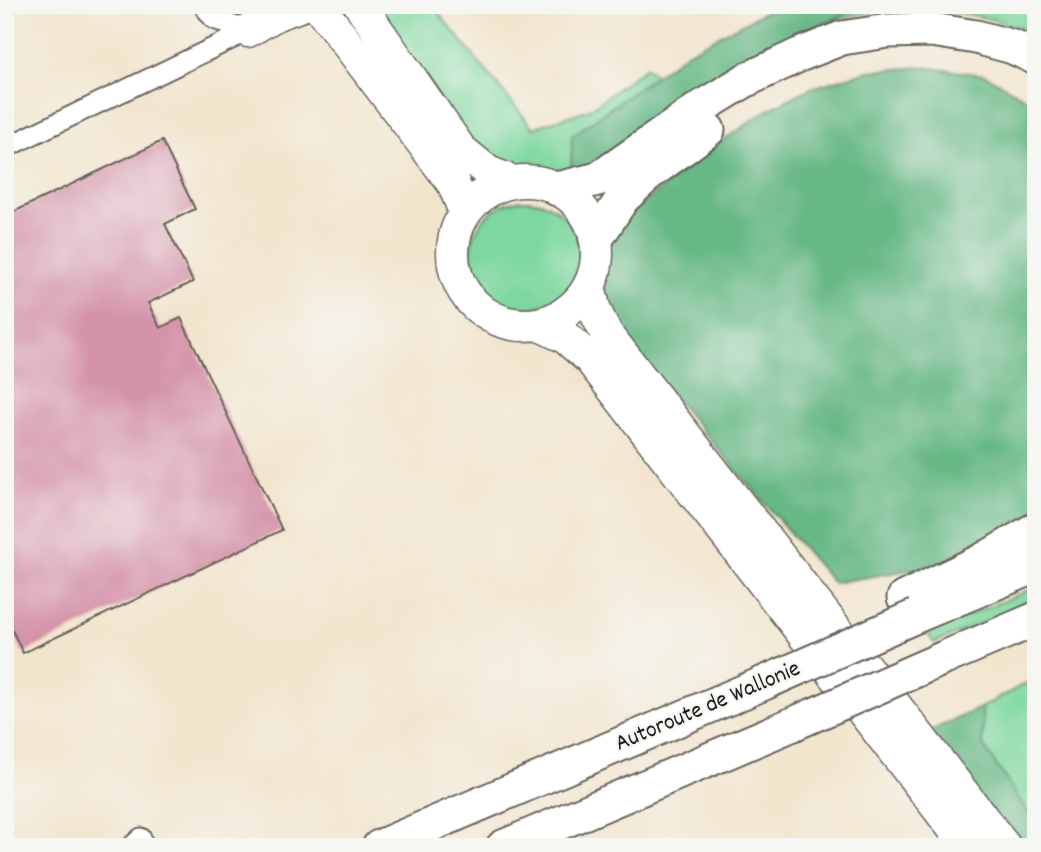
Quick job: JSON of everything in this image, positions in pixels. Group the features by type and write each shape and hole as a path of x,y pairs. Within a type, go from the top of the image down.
{"highway":[{"path":"318,5 453,183 465,212"},
{"path":"335,5 353,20 460,149 488,172 513,182"},
{"path":"360,5 460,149"},
{"path":"248,31 286,8"},
{"path":"557,189 598,179 700,108 746,80 799,54 842,38 888,31 932,30 1001,43 1036,58"},
{"path":"596,239 622,199 651,172 722,120 774,88 827,66 875,53 929,50 983,61 1036,82"},
{"path":"513,182 536,182 557,189 575,201 588,219 596,239 595,271 589,286 576,304 559,317 538,324 513,325 490,317 471,302 458,282 453,258 455,234 465,212 478,198 513,182"},
{"path":"589,286 595,311 606,333 1005,847"},
{"path":"538,324 565,337 590,359 968,847"},
{"path":"910,607 1036,528"},
{"name":"Autoroute de Wallonie","path":"379,847 764,683 910,607 1036,566"},
{"name":"Autoroute de Wallonie","path":"503,847 1036,619"},
{"path":"944,658 1036,641"}],"street":[{"path":"203,5 214,19 248,31"},
{"path":"5,148 248,31"}],"green space":[{"path":"212,5 262,5 237,17"},
{"path":"365,5 432,5 533,128 590,109 646,67 656,75 573,136 571,170 547,171 494,161 466,140"},
{"path":"865,5 1036,5 1036,36 983,17 923,9 878,11 822,24"},
{"path":"865,5 748,58 696,90 623,142 594,168 567,176 547,171 571,170 572,136 688,52 776,6"},
{"path":"923,67 985,75 1036,104 1036,509 1030,515 938,565 833,583 634,351 608,307 602,277 607,242 624,219 713,147 769,109 811,88 868,71"},
{"path":"525,200 546,204 563,216 575,233 579,254 575,275 563,292 546,304 525,308 504,304 487,292 475,275 471,254 475,233 487,216 504,204"},
{"path":"1036,587 1036,602 934,643 927,633"},
{"path":"1036,678 1036,825 983,745 982,707"},
{"path":"982,707 983,745 1036,825 1036,847 1017,847 925,733"}],"building":[{"path":"162,141 195,209 165,224 193,282 148,303 160,328 181,318 282,530 23,653 5,616 5,216"}]}
